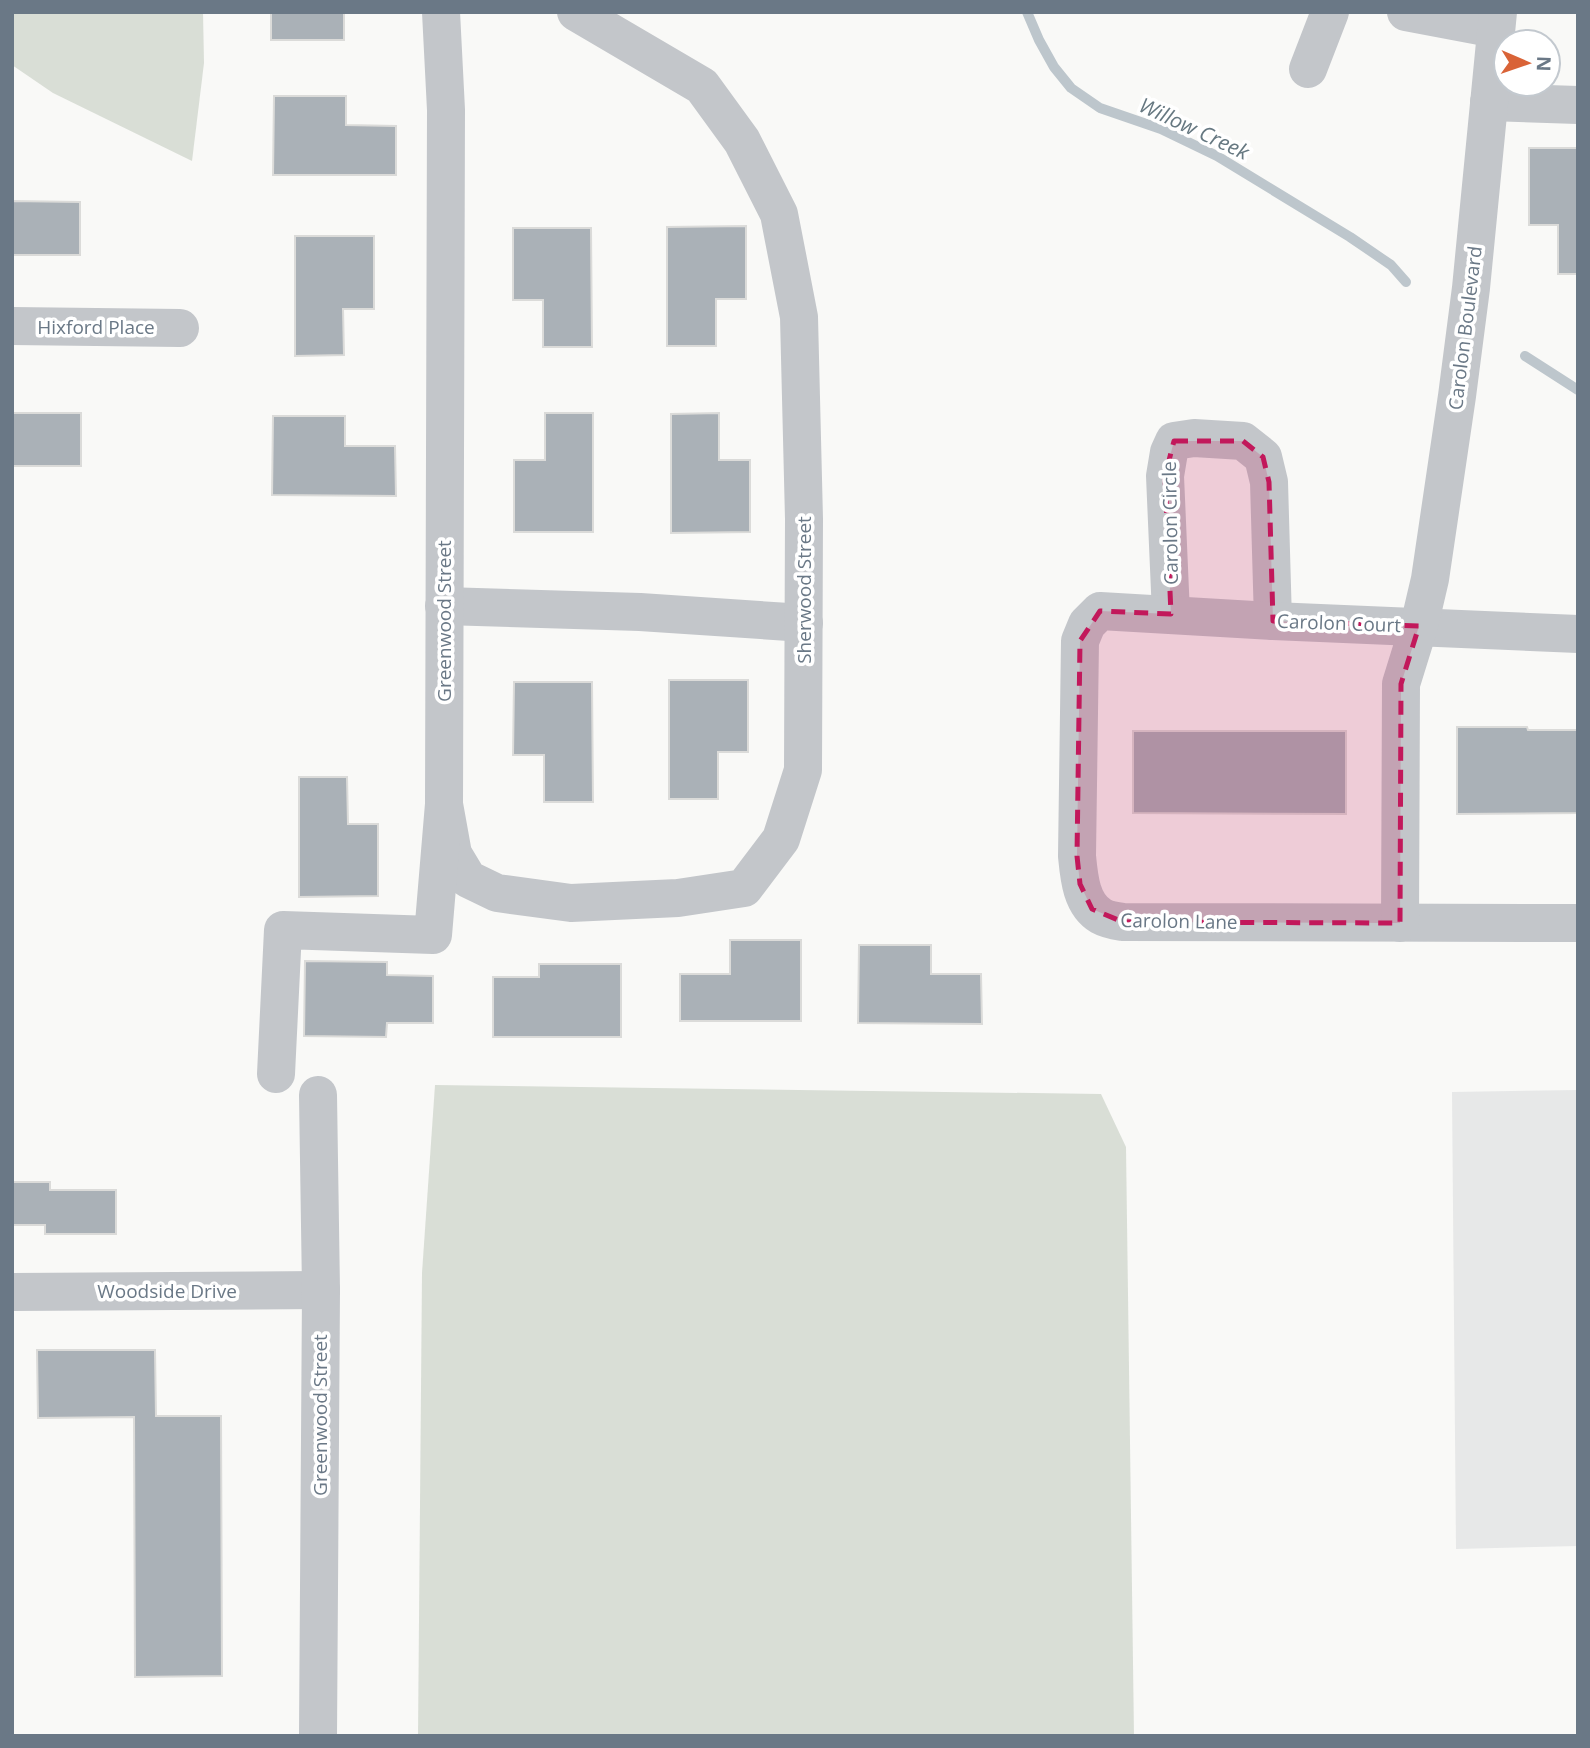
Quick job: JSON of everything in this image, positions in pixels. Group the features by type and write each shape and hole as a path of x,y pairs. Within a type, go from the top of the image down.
{"street":[{"name":"Greenwood Street","path":"276,1074 283,930 433,935 444,804 446,110 441,12"},
{"name":"Sherwood Street","path":"444,804 453,854 468,879 497,893 571,903 678,898 744,888 781,839 803,770 804,519 799,317 779,214 742,141 702,86 576,12"},
{"path":"1308,69 1330,12"},
{"name":"Carolon Boulevard","path":"1400,923 1401,684 1430,579 1457,396 1471,288 1497,20 1406,12"},
{"path":"1489,102 1578,105"},
{"name":"Hixford Place","path":"12,327 180,328"},
{"name":"Carolon Circle","path":"1171,614 1166,476 1169,452 1174,441 1194,438 1243,441 1263,457 1269,482 1273,621"},
{"path":"444,606 640,612 804,623"},
{"name":"Carolon Court","path":"1100,611 1578,634"},
{"name":"Carolon Lane","path":"1100,611 1087,624 1080,641 1077,856 1080,884 1092,909 1104,918 1123,922 1578,923"},
{"name":"Greenwood Street","path":"318,1095 321,1290 318,1736"},
{"name":"Woodside Drive","path":"12,1292 321,1290"}],"highlighted area":[{"path":"1174,441 1243,441 1263,457 1269,482 1273,621 1419,626 1401,684 1400,923 1123,922 1092,909 1080,884 1077,856 1080,641 1100,611 1171,614 1165,476"}],"shaded area":[{"path":"12,12 203,12 204,63 192,161 53,93 12,65"},
{"path":"435,1085 1101,1094 1126,1147 1134,1736 418,1736 422,1273"},
{"path":"1578,1090 1578,1546 1456,1549 1452,1092"}],"building":[{"path":"271,12 344,12 344,40 271,40"},
{"path":"274,96 346,96 346,125 396,126 396,175 273,175"},
{"path":"1529,148 1578,148 1578,274 1558,274 1558,225 1529,225"},
{"path":"12,201 80,202 80,255 12,255"},
{"path":"746,226 746,299 716,299 716,346 667,346 667,227"},
{"path":"513,228 591,228 592,347 543,347 543,300 513,300"},
{"path":"295,236 374,236 374,309 343,309 344,355 295,356"},
{"path":"12,413 81,413 81,466 12,466"},
{"path":"545,413 593,413 593,532 514,532 514,460 545,460"},
{"path":"719,413 719,460 750,460 750,532 671,533 671,414"},
{"path":"273,416 345,416 345,446 395,446 396,496 272,495"},
{"path":"669,680 748,680 748,752 718,752 718,799 669,799"},
{"path":"514,682 592,682 593,802 544,802 544,755 513,755"},
{"path":"1457,727 1578,730 1578,813 1457,814"},
{"path":"1133,731 1346,731 1346,814 1133,813"},
{"path":"299,777 347,777 348,824 378,824 378,896 299,897"},
{"path":"730,940 801,940 801,1021 680,1021 680,974 730,974"},
{"path":"859,945 931,945 931,974 981,974 982,1024 858,1023"},
{"path":"305,961 387,962 387,975 433,976 433,1023 387,1023 386,1037 304,1036"},
{"path":"539,964 621,964 621,1037 493,1037 493,977 539,977"},
{"path":"12,1182 50,1182 50,1190 116,1190 116,1234 45,1234 45,1225 12,1225"},
{"path":"37,1350 155,1350 156,1416 221,1416 222,1676 135,1677 134,1417 38,1418"}],"waterway":[{"name":"Willow Creek","path":"1027,12 1054,67 1071,88 1100,108 1161,129 1217,156 1350,237 1391,265 1406,282"},
{"name":"Willow Creek","path":"1525,356 1578,390"}]}
